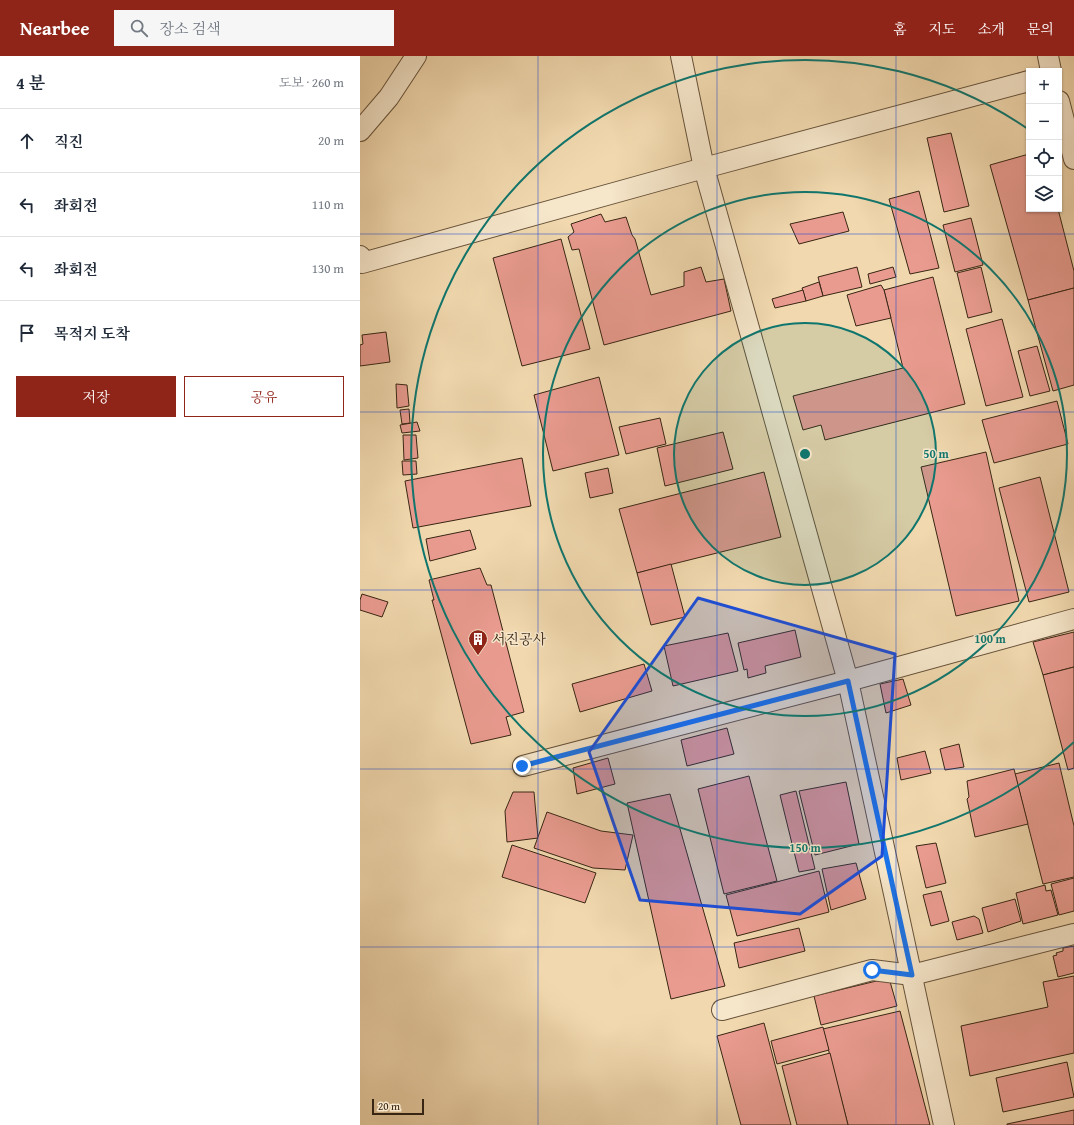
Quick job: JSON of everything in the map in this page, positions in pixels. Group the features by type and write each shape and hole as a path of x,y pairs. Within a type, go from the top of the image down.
{"street":[{"path":"360,131 389,97 416,56"},
{"path":"681,56 704,168 848,681 944,1125"},
{"path":"1048,56 1050,68"},
{"path":"360,256 362,262 1026,82"},
{"path":"1060,104 1074,159"},
{"path":"522,766 848,681 1074,619"},
{"path":"722,1010 872,970 912,975 1074,934"}],"highlighted area":[{"path":"698,598 895,654 882,856 800,914 640,900 589,752"}],"building":[{"path":"951,133 969,206 944,212 927,138"},
{"path":"1026,155 1026,212 1059,212 1074,271 1074,288 1028,300 990,165"},
{"path":"919,191 939,268 910,274 889,199"},
{"path":"843,212 849,231 799,244 790,224"},
{"path":"601,214 605,222 626,217 632,235 635,239 651,295 684,286 684,272 701,267 706,282 724,279 731,311 604,345 579,249 572,250 568,237 574,232 571,224"},
{"path":"971,218 983,265 955,272 943,225"},
{"path":"561,239 590,349 522,366 493,258"},
{"path":"857,267 862,287 823,296 818,277"},
{"path":"893,267 896,277 870,284 868,274"},
{"path":"981,267 992,312 968,318 957,273"},
{"path":"933,277 965,404 825,440 821,425 803,430 793,396 903,368 884,290"},
{"path":"819,282 823,296 806,301 802,288"},
{"path":"881,285 884,290 891,318 856,326 847,295"},
{"path":"1074,288 1074,385 1053,391 1028,300"},
{"path":"803,290 806,301 775,308 772,299"},
{"path":"1002,319 1023,397 986,406 966,329"},
{"path":"386,332 390,362 360,366 360,345 363,344 362,335"},
{"path":"1037,346 1050,391 1030,396 1018,351"},
{"path":"599,377 619,455 553,471 534,395"},
{"path":"396,384 407,385 409,406 397,408"},
{"path":"1057,401 1068,444 994,463 982,420"},
{"path":"409,409 410,423 402,424 400,410"},
{"path":"660,418 666,444 626,454 619,427"},
{"path":"417,422 420,431 402,433 400,425"},
{"path":"723,432 733,469 665,486 657,448"},
{"path":"403,435 416,435 418,458 404,460"},
{"path":"986,452 1019,601 956,616 921,467"},
{"path":"522,458 531,506 413,528 405,481"},
{"path":"402,461 416,461 417,474 403,475"},
{"path":"608,468 613,493 590,498 585,473"},
{"path":"764,472 781,537 637,573 619,509"},
{"path":"1040,477 1069,592 1029,602 999,488"},
{"path":"470,530 476,549 430,561 426,539"},
{"path":"671,564 685,617 651,625 637,573"},
{"name":"서진공사","path":"480,568 487,585 491,585 524,712 506,717 511,735 471,744 432,600 434,600 429,580"},
{"path":"362,594 388,602 382,617 360,610 360,600"},
{"path":"795,630 801,657 765,666 766,673 748,678 747,669 744,670 738,643"},
{"path":"1074,632 1074,667 1043,675 1033,642"},
{"path":"728,633 738,671 673,686 664,646"},
{"path":"644,664 652,691 580,712 572,684"},
{"path":"1074,667 1074,768 1068,770 1043,675"},
{"path":"903,679 911,705 886,713 880,684"},
{"path":"727,728 734,754 687,766 681,740"},
{"path":"959,744 964,767 945,770 940,749"},
{"path":"925,751 931,773 901,780 897,758"},
{"path":"608,758 615,784 577,794 573,768"},
{"path":"1059,763 1074,826 1074,877 1043,884 1015,774"},
{"path":"1014,769 1028,824 975,837 967,799 969,797 967,781"},
{"path":"749,776 777,881 724,894 698,789"},
{"path":"846,782 859,844 815,855 799,791"},
{"path":"796,791 815,869 799,872 780,795"},
{"path":"513,792 534,792 538,838 507,842 505,811"},
{"path":"670,794 725,986 671,999 627,803"},
{"path":"547,812 601,831 633,835 625,870 593,868 534,848"},
{"path":"936,843 946,883 926,888 916,846"},
{"path":"512,845 596,873 585,903 502,877"},
{"path":"856,863 866,899 831,910 822,869"},
{"path":"819,871 829,912 737,936 726,895"},
{"path":"1074,878 1074,911 1059,915 1051,884"},
{"path":"1045,885 1046,891 1051,890 1058,915 1023,924 1016,893"},
{"path":"941,891 949,921 931,926 923,895"},
{"path":"1015,899 1021,921 988,932 982,908"},
{"path":"974,916 979,919 983,933 957,940 952,922"},
{"path":"799,928 805,951 739,968 734,943"},
{"path":"1074,946 1074,973 1058,977 1053,956 1057,955 1056,953 1063,951 1063,948"},
{"path":"1074,976 1074,1053 970,1076 961,1026 1048,1007 1043,982"},
{"path":"889,978 897,1006 821,1025 814,996"},
{"path":"900,1011 930,1125 848,1125 823,1029"},
{"path":"764,1023 791,1125 741,1125 717,1036"},
{"path":"823,1027 829,1050 777,1064 771,1041"},
{"path":"830,1053 848,1125 797,1125 782,1066"},
{"path":"1067,1062 1074,1097 1003,1112 996,1078"},
{"path":"1074,1110 1074,1125 1007,1125 1007,1124"}],"place":[{"name":"서진공사","path":"478,656"}],"route":[{"path":"522,766 848,681 912,975 872,970"}]}
